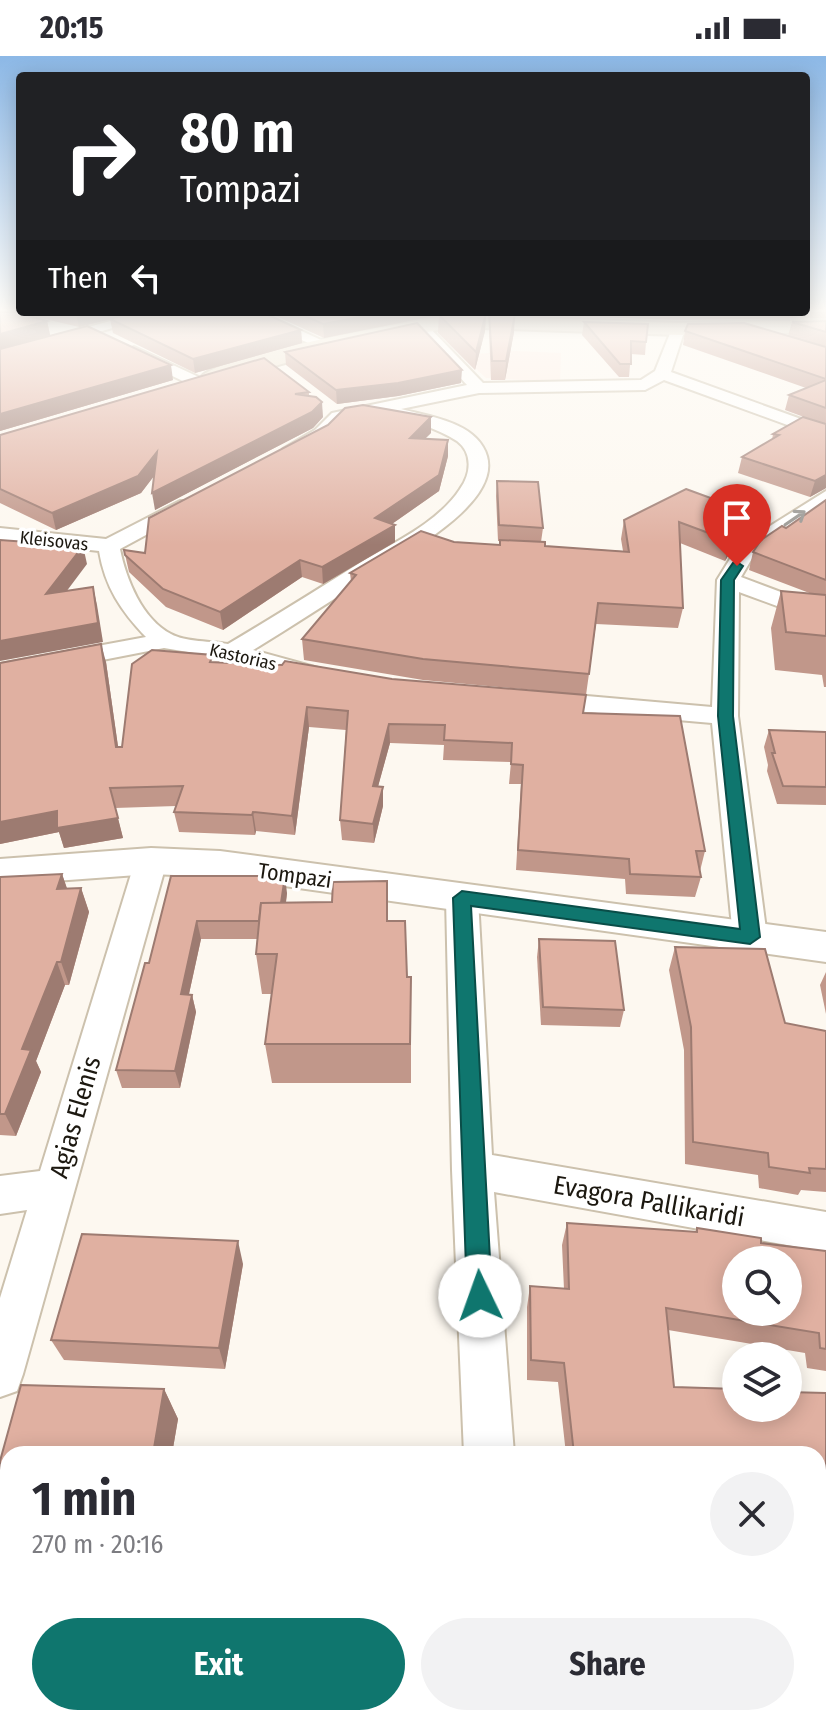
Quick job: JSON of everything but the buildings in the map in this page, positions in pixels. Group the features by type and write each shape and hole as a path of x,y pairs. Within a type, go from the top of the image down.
{"main road":[{"path":"160,394 173,390"}],"street":[{"path":"282,455 321,434 332,413 382,409 470,390"},
{"path":"706,390 826,434"},
{"path":"232,652 421,538 462,498 476,479 478,456 469,441 448,429 382,409"},
{"path":"164,641 130,608 119,591 109,546 202,497"},
{"path":"750,937 725,716 728,580 746,551 826,497"},
{"name":"Kleisovas","path":"0,534 109,546"},
{"path":"421,538 446,543"},
{"path":"728,580 826,617"},
{"name":"Kastorias","path":"0,672 164,641 232,652 314,675 345,680"},
{"path":"519,698 725,716"},
{"name":"Tompazi","path":"0,872 151,861 220,864 826,947"},
{"name":"Agias Elenis","path":"0,1374 151,861"},
{"path":"462,898 472,1170 489,1446"},
{"name":"Evagora Pallikaridi","path":"472,1170 826,1232"},
{"path":"0,1195 56,1187"}],"route":[{"path":"480,1296 462,898 750,937 725,716 728,580 737,566"}]}
